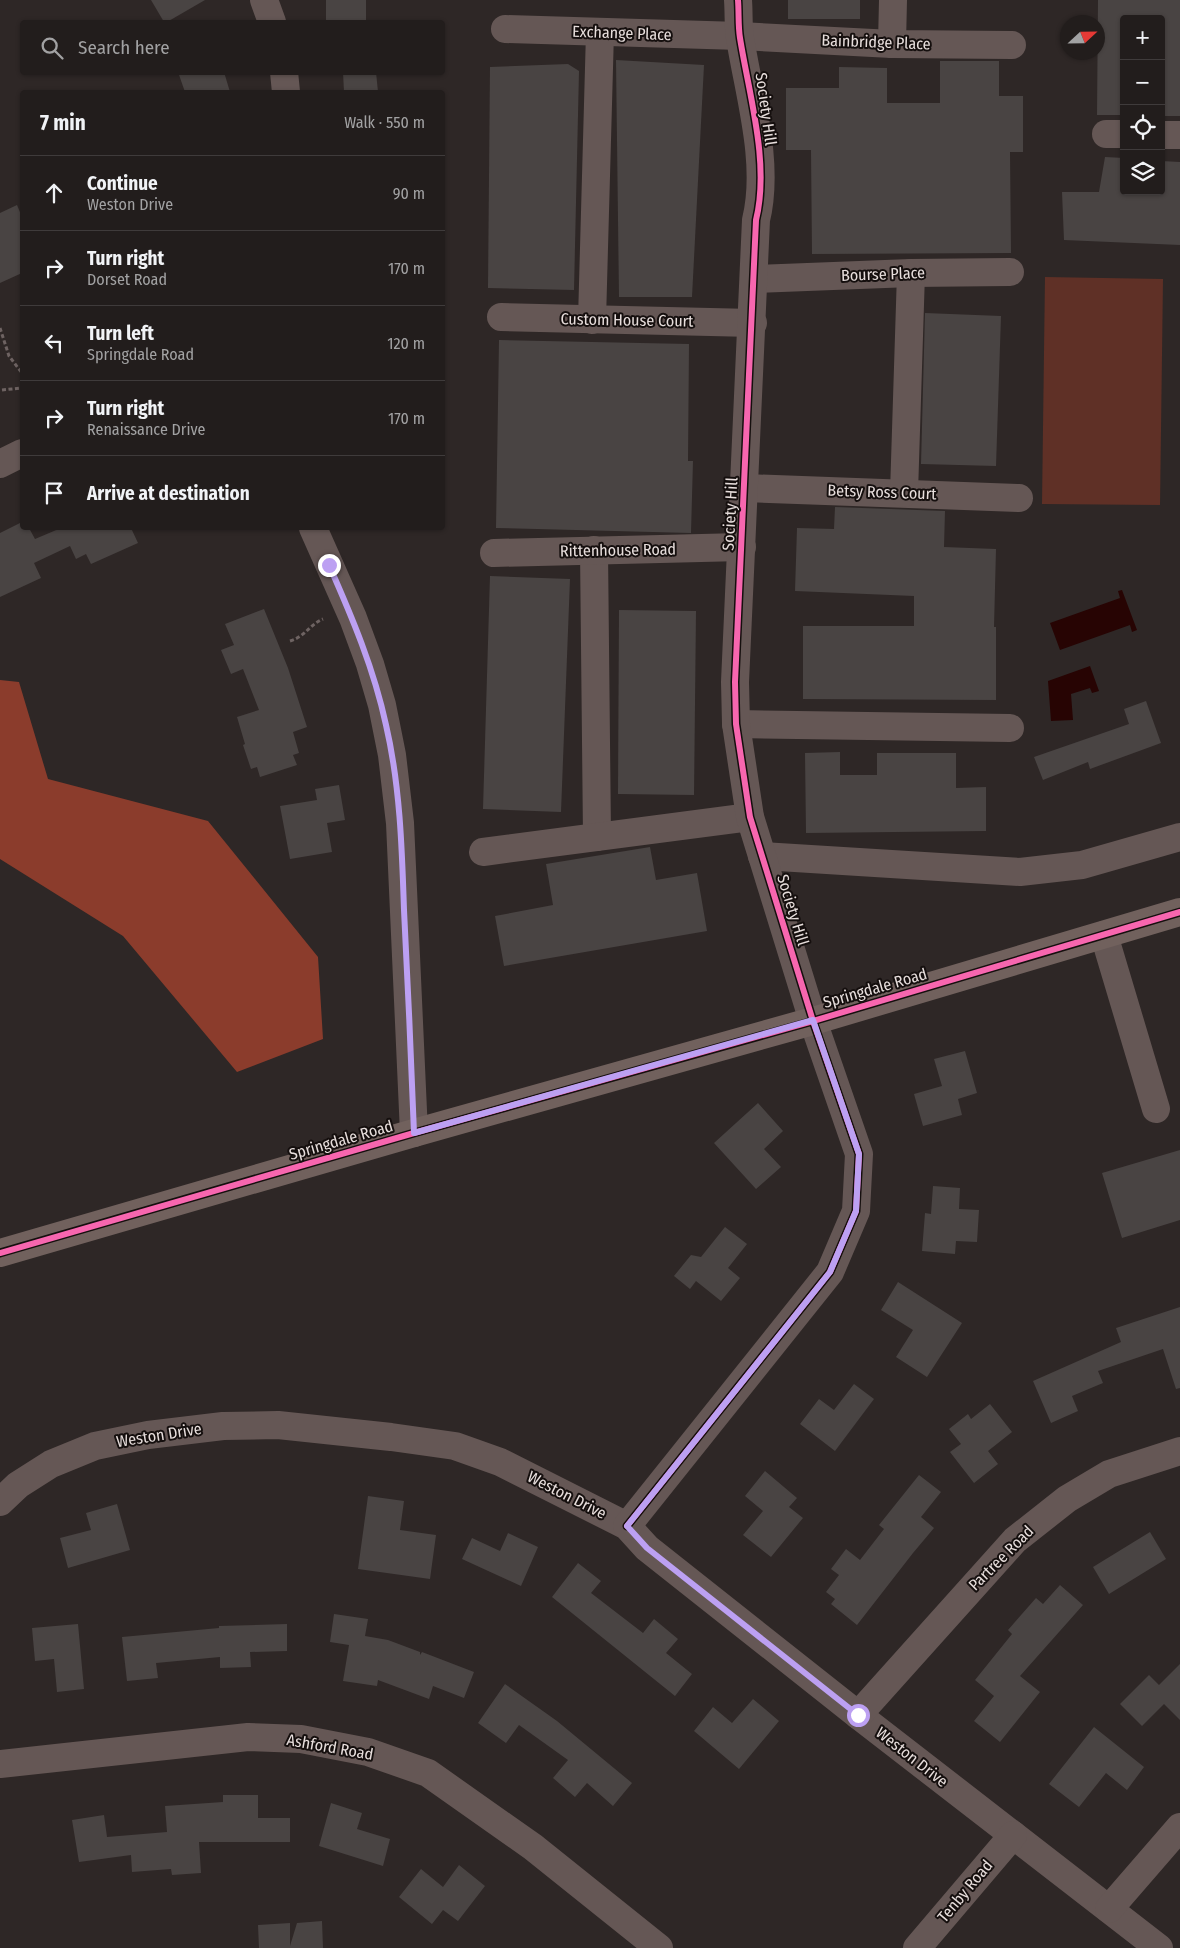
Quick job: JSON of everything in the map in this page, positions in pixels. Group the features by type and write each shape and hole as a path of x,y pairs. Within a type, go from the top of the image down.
{"main road":[{"name":"Springdale Road","path":"0,1253 813,1020 1180,912"}],"street":[{"path":"264,0 271,20"},
{"name":"Society Hill","path":"627,1526 830,1272 856,1211 859,1154 813,1020 750,816 736,724 735,682 755,279 756,220 760,178 756,121 740,36 738,0"},
{"path":"892,44 893,0"},
{"name":"Exchange Place","path":"505,29 740,36"},
{"path":"592,320 600,32"},
{"name":"Bainbridge Place","path":"740,36 892,44 1012,45"},
{"path":"284,75 286,90"},
{"path":"1165,135 1180,135"},
{"name":"Bourse Place","path":"755,279 911,273 1010,272"},
{"path":"904,493 911,273"},
{"name":"Custom House Court","path":"501,317 753,323"},
{"name":"Betsy Ross Court","path":"745,488 1019,498"},
{"path":"314,530 353,618 370,664 382,705 392,755 400,823 414,1133"},
{"name":"Rittenhouse Road","path":"494,553 742,547"},
{"path":"594,550 597,837"},
{"path":"736,724 1010,728"},
{"path":"483,852 750,816"},
{"name":"Society Hill","path":"762,856 1020,872 1082,864 1180,837"},
{"path":"1104,935 1156,1109"},
{"name":"Weston Drive","path":"0,1502 18,1485 51,1464 95,1446 148,1435 223,1426 278,1425 391,1436 455,1446 500,1462 627,1526 647,1548 858,1715 1159,1948"},
{"name":"Partree Road","path":"858,1715 1015,1540 1067,1499 1109,1474 1180,1451"},
{"name":"Ashford Road","path":"0,1764 248,1737 301,1739 368,1752 428,1773 534,1847 659,1948"},
{"path":"1110,1909 1180,1828"},
{"name":"Tenby Road","path":"917,1948 1013,1835"}],"path":[{"path":"0,328 9,356 20,371"},
{"path":"2,390 20,388"},
{"path":"290,641 301,638 313,623 323,619"}],"shaded area":[{"path":"1045,277 1163,279 1160,505 1042,504"},
{"path":"1122,590 1137,630 1132,632 1130,625 1060,650 1050,623 1120,598 1118,591"},
{"path":"1090,666 1099,691 1092,693 1090,688 1071,694 1073,720 1051,721 1048,681"},
{"path":"0,680 19,682 48,779 208,821 318,957 323,1039 237,1072 123,936 0,859"}],"building":[{"path":"151,0 205,0 170,20 163,20"},
{"path":"326,0 366,0 366,20 326,20"},
{"path":"788,0 860,0 860,19 788,19"},
{"path":"1098,0 1180,0 1180,116 1165,116 1165,15 1120,15 1120,115 1097,115 1097,60 1105,60 1105,15 1098,15"},
{"path":"616,60 704,65 692,297 619,297"},
{"path":"940,61 999,61 999,96 1023,96 1023,152 1010,152 1011,253 812,254 811,150 786,150 786,88 839,88 839,67 887,68 887,103 940,103"},
{"path":"568,64 579,71 574,290 488,288 490,67"},
{"path":"179,75 225,75 229,90 184,90"},
{"path":"343,75 376,75 378,90 344,90"},
{"path":"1105,157 1120,158 1120,195 1165,195 1165,161 1180,162 1180,245 1064,240 1062,192 1099,192"},
{"path":"17,205 20,212 20,274 0,283 0,213"},
{"path":"925,313 1001,316 996,466 921,464"},
{"path":"499,340 689,344 688,461 693,461 691,533 496,528"},
{"path":"835,507 945,511 944,547 996,549 994,627 996,627 996,700 803,699 803,626 914,626 914,596 795,591 797,528 834,529"},
{"path":"20,523 20,530 30,530 35,539 56,530 132,530 138,543 91,564 86,554 76,559 70,546 34,563 41,578 0,597 0,533"},
{"path":"490,576 570,579 561,812 483,809"},
{"path":"264,609 288,668 307,727 293,732 299,753 293,755 297,765 260,777 257,767 251,769 237,717 259,710 243,669 231,674 221,650 234,645 225,624"},
{"path":"619,610 696,611 694,795 618,794"},
{"path":"1146,701 1161,743 1090,769 1088,762 1043,780 1034,757 1129,724 1124,709"},
{"path":"840,752 840,775 877,775 877,753 956,753 956,788 986,787 986,831 806,833 805,753"},
{"path":"339,785 345,820 327,823 332,852 290,859 280,806 317,800 315,789"},
{"path":"650,847 656,880 697,873 707,931 504,966 495,916 553,905 546,864"},
{"path":"965,1051 977,1093 958,1099 962,1115 923,1126 914,1094 942,1086 934,1059"},
{"path":"758,1103 783,1131 764,1149 781,1167 756,1189 714,1143"},
{"path":"1180,1150 1180,1220 1122,1238 1102,1173"},
{"path":"933,1186 960,1188 959,1209 979,1210 977,1242 956,1241 955,1254 922,1251 925,1213 931,1214"},
{"path":"725,1227 747,1244 728,1268 740,1278 721,1301 696,1281 690,1289 674,1276 691,1255 701,1257"},
{"path":"898,1282 962,1323 927,1377 896,1357 913,1330 881,1310"},
{"path":"1180,1307 1180,1388 1176,1389 1163,1349 1098,1371 1103,1383 1072,1396 1078,1411 1051,1423 1033,1381 1121,1342 1116,1328"},
{"path":"854,1384 874,1399 835,1451 800,1424 819,1399 834,1410"},
{"path":"990,1404 1012,1432 988,1451 998,1464 974,1483 950,1452 961,1444 949,1429 968,1414 971,1419"},
{"path":"765,1471 797,1498 789,1507 803,1518 771,1557 743,1535 763,1511 745,1496"},
{"path":"919,1475 941,1492 921,1517 934,1528 857,1625 831,1604 835,1599 826,1592 839,1575 831,1569 846,1549 860,1560 884,1529 879,1525"},
{"path":"368,1496 404,1501 400,1530 436,1535 430,1579 358,1569"},
{"path":"117,1504 130,1550 68,1568 60,1538 91,1530 86,1513"},
{"path":"1150,1532 1166,1559 1109,1594 1093,1567"},
{"path":"508,1533 538,1547 521,1586 462,1559 472,1538 500,1551"},
{"path":"578,1563 601,1581 591,1593 643,1633 654,1619 678,1639 666,1653 692,1674 675,1696 552,1597"},
{"path":"1060,1585 1083,1605 1020,1676 1040,1692 1000,1742 974,1721 994,1696 975,1680 1012,1634 1008,1630 1036,1598 1043,1604"},
{"path":"334,1614 368,1619 365,1636 388,1640 420,1652 420,1655 422,1652 474,1672 464,1698 433,1686 429,1699 378,1680 377,1686 343,1681 349,1645 330,1642"},
{"path":"78,1624 84,1689 57,1692 54,1659 35,1661 32,1628"},
{"path":"287,1624 287,1651 250,1652 251,1667 220,1668 220,1657 156,1663 158,1678 127,1681 122,1637 219,1628 219,1626"},
{"path":"1180,1664 1180,1720 1164,1704 1142,1726 1120,1704 1149,1675 1159,1685"},
{"path":"505,1684 557,1721 632,1783 613,1806 587,1783 575,1797 553,1778 568,1760 519,1725 506,1743 478,1723"},
{"path":"753,1699 779,1721 739,1769 694,1731 713,1707 732,1723"},
{"path":"1094,1727 1144,1767 1127,1790 1106,1773 1079,1807 1049,1784"},
{"path":"223,1795 258,1795 258,1818 290,1818 290,1842 199,1842 201,1873 172,1875 171,1869 132,1872 131,1855 79,1862 72,1820 104,1815 107,1837 167,1832 165,1806 223,1802"},
{"path":"331,1803 362,1813 357,1829 390,1839 383,1866 319,1846"},
{"path":"459,1865 485,1886 458,1921 443,1910 432,1924 399,1897 421,1869 443,1887"},
{"path":"322,1921 323,1948 259,1948 258,1925 290,1923 290,1946 297,1923"}],"cycle path":[{"path":"627,1526 830,1272 856,1211 859,1154 813,1021 750,817 736,724 735,682 756,220 761,176 757,129 739,33 738,0"},
{"path":"0,1253 414,1133 813,1021 1180,912"}],"route":[{"path":"329,565 353,618 370,664 387,727 397,787 414,1133 813,1020 859,1154 856,1211 830,1272 627,1526 647,1548 858,1715"}]}
